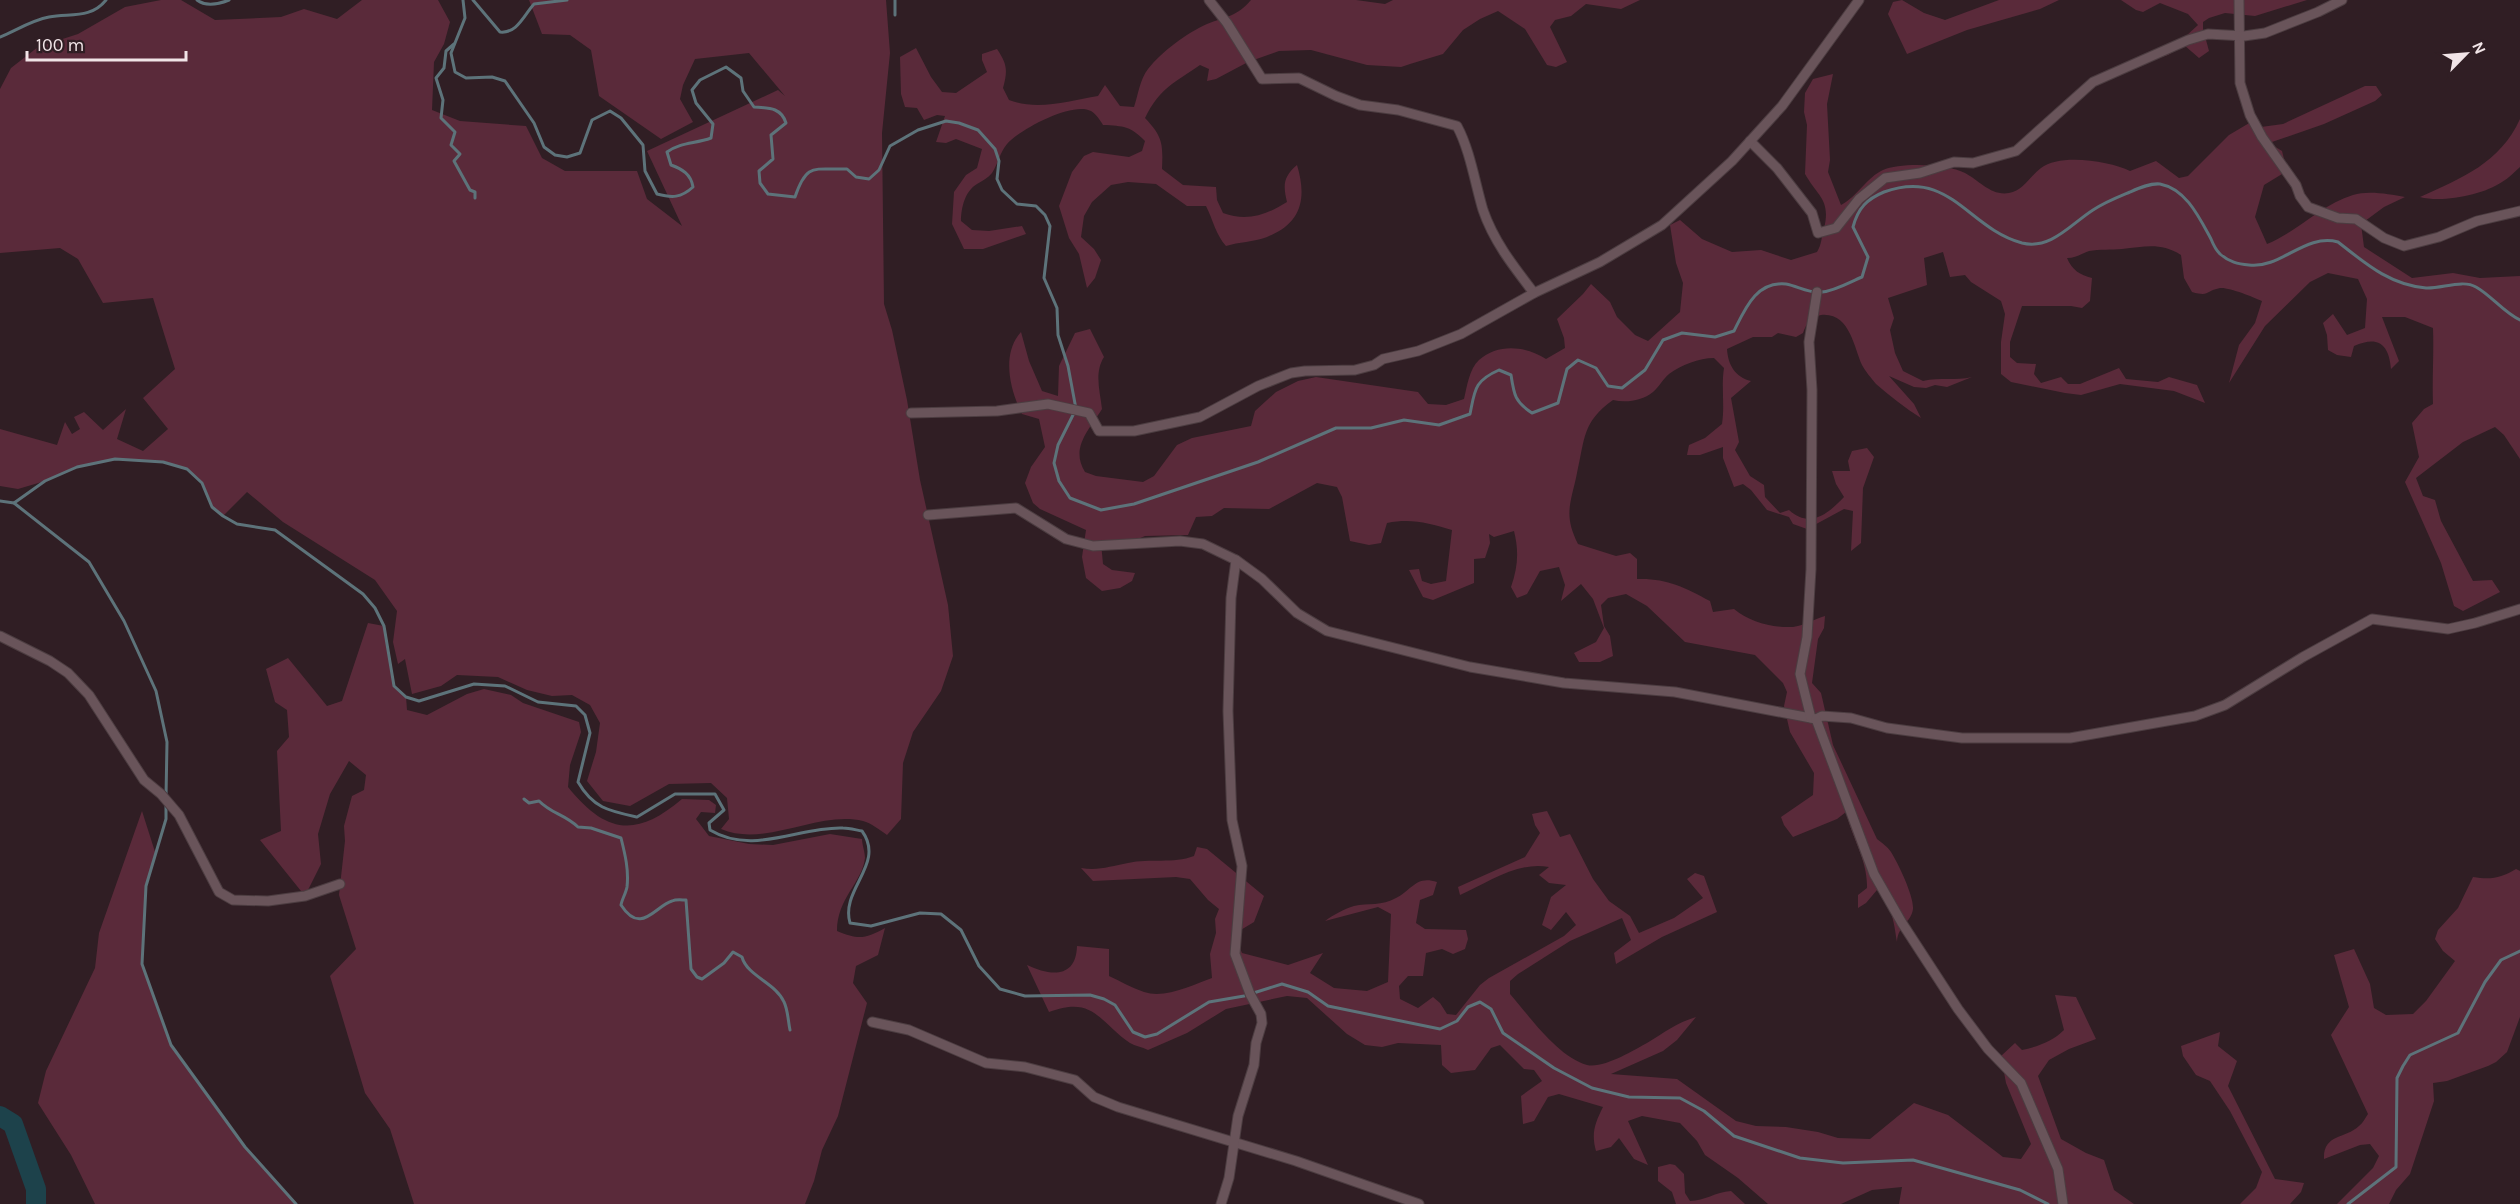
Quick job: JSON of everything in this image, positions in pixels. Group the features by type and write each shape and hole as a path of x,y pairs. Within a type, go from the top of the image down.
{"street":[{"path":"1209,0 1234,33 1262,79 1299,78 1360,105 1398,110 1457,126 1465,141 1468,161 1485,213 1505,256 1534,293"},
{"path":"911,413 997,411 1048,404 1089,413 1099,431 1145,428 1200,417 1258,386 1291,374 1305,371 1355,370 1374,365 1383,359 1418,351 1461,334 1534,293 1600,262 1662,225 1732,161 1789,97 1855,9 1859,0"},
{"path":"2239,0 2240,83 2250,115 2308,207 2338,218 2356,219 2384,238 2404,246 2439,237 2478,221 2520,211"},
{"path":"1750,141 1777,168 1812,213 1818,233 1836,228 1859,199 1885,178 1920,173 1954,162 1973,163 2016,151 2093,81 2188,40 2208,34 2239,36 2265,33 2342,0"},
{"path":"1817,292 1809,342 1812,390 1811,569 1807,637 1800,683 1874,874 1902,923 1958,1009 1988,1049 2021,1083 2058,1169 2063,1204"},
{"path":"928,515 1016,508 1066,539 1093,546 1180,541 1203,544 1236,560 1262,579 1297,613 1327,631 1470,667 1564,683 1675,692 1814,719 1822,716 1851,718 1887,728 1962,738 2070,738 2195,716 2225,705 2303,657 2372,619 2448,629 2520,609"},
{"path":"1221,1204 1229,1178 1238,1116 1254,1065 1256,1043 1262,1023 1261,1014 1250,994 1235,954 1242,866 1232,820 1228,711 1231,598 1236,560"},
{"path":"0,636 50,661 68,673 89,694 144,780 161,794 179,815 219,892 233,900 268,901 305,896 340,884"},
{"path":"872,1022 909,1030 986,1063 1025,1067 1075,1080 1094,1097 1118,1107 1296,1161 1419,1204"}],"shaded area":[{"path":"161,0 181,0 215,20 281,17 304,9 337,19 362,0 438,0 450,22 444,44 434,62 432,110 460,121 526,126 542,158 565,171 637,171 647,199 682,226 647,151 778,90 785,96 749,53 695,59 683,85 680,99 693,122 661,139 599,96 591,50 570,35 542,34 529,0 886,0 890,53 882,133 884,304 907,400 920,480 948,605 953,656 941,691 913,732 903,763 901,819 887,835 866,822 846,819 828,820 756,834 738,834 721,829 729,819 727,798 711,783 669,784 630,806 603,801 587,781 596,752 600,723 590,705 572,695 552,696 527,690 498,677 457,675 441,686 412,694 405,659 398,664 393,642 397,611 375,580 283,522 247,492 223,516 212,507 202,483 187,469 163,462 115,459 77,467 45,481 18,489 0,486 0,429 57,445 65,422 72,434 80,429 74,417 84,412 103,430 126,409 117,439 143,451 168,429 143,398 175,369 153,298 103,303 78,259 60,248 0,253 0,89 11,68 38,47 78,34 125,7"},
{"path":"1251,0 1356,0 1385,4 1393,0 1640,0 1621,9 1586,4 1571,16 1555,20 1550,27 1567,62 1556,67 1547,65 1525,29 1498,11 1463,30 1443,54 1401,67 1367,65 1311,50 1279,51 1207,81 1209,69 1200,65 1162,93 1145,118 1161,141 1162,169 1183,185 1216,187 1217,200 1223,213 1248,217 1264,214 1287,202 1285,182 1289,173 1297,165 1301,199 1295,217 1279,231 1267,237 1226,246 1206,206 1187,206 1156,184 1128,182 1111,185 1092,202 1084,216 1081,237 1094,249 1101,260 1095,278 1087,288 1079,254 1069,238 1059,206 1072,172 1084,156 1093,152 1129,157 1142,151 1145,141 1126,128 1103,125 1091,111 1083,109 1060,113 1023,131 1007,144 992,173 973,187 963,205 961,221 972,230 989,231 1022,226 1026,234 983,249 964,249 952,224 954,192 966,175 977,168 982,149 956,139 946,143 936,142 945,116 937,115 924,120 917,108 905,107 901,94 900,57 916,48 931,77 942,92 956,93 987,72 982,54 997,49 1006,67 1003,88 1009,100 1031,105 1064,102 1098,96 1105,85 1120,106 1134,107 1145,73 1160,56 1191,32 1236,13"},
{"path":"1902,0 1924,13 1945,20 1999,0 2059,0 2040,9 1967,30 1907,54 1888,14 1893,2"},
{"path":"2121,0 2307,0 2255,16 2225,13 2209,18 2203,22 2203,29 2209,51 2199,58 2184,45 2168,55 2132,66 2186,36 2198,25 2188,14 2160,3 2143,12"},
{"path":"1833,74 1827,104 1830,160 1828,172 1841,205 1877,173 1891,167 1912,165 1957,170 1991,190 2003,193 2014,192 2041,168 2049,163 2060,161 2085,160 2110,164 2130,171 2156,161 2179,178 2188,176 2229,135 2251,122 2261,127 2283,124 2365,86 2376,86 2382,95 2375,101 2324,124 2269,143 2282,151 2287,171 2264,185 2255,217 2267,244 2289,233 2331,205 2353,195 2372,193 2405,197 2384,207 2361,224 2364,247 2412,278 2453,273 2480,278 2520,276 2520,459 2504,435 2495,427 2463,442 2416,478 2423,496 2435,500 2441,521 2473,581 2492,580 2500,592 2463,611 2454,606 2441,563 2405,482 2419,457 2412,423 2424,409 2433,404 2433,328 2405,317 2382,317 2399,361 2391,369 2388,353 2381,344 2376,342 2370,341 2354,346 2351,357 2337,355 2328,350 2323,323 2333,314 2347,335 2365,328 2367,299 2358,279 2328,273 2310,282 2265,326 2229,383 2239,345 2255,323 2262,301 2224,288 2205,294 2192,292 2184,278 2181,255 2166,248 2093,250 2067,258 2077,271 2092,278 2090,301 2082,308 2022,306 2010,342 2010,357 2017,363 2036,364 2034,374 2041,383 2061,377 2068,384 2080,384 2119,368 2126,379 2158,382 2169,377 2197,385 2205,403 2174,391 2120,384 2081,395 2011,382 2001,374 2001,342 2005,314 2001,301 1971,282 1965,275 1950,277 1943,252 1924,258 1927,285 1888,298 1894,318 1890,330 1895,353 1903,371 1923,381 1972,377 1947,387 1935,385 1926,388 1914,387 1889,376 1914,404 1921,418 1876,384 1862,365 1845,325 1839,319 1831,316 1814,317 1807,324 1803,333 1796,337 1778,333 1772,337 1753,337 1727,349 1733,370 1741,377 1751,381 1731,398 1739,442 1735,450 1750,476 1764,485 1765,497 1780,513 1789,510 1797,516 1811,519 1825,514 1844,497 1836,484 1832,471 1850,471 1848,461 1852,451 1867,448 1874,457 1863,488 1861,543 1851,551 1853,511 1844,509 1807,529 1793,524 1789,517 1767,510 1751,490 1743,484 1734,487 1723,458 1723,447 1700,455 1687,455 1689,445 1705,438 1722,424 1724,368 1714,358 1696,361 1679,368 1667,376 1653,392 1644,397 1628,401 1613,400 1595,416 1586,432 1570,508 1573,534 1578,544 1616,556 1630,553 1637,559 1637,579 1657,580 1683,588 1710,601 1713,612 1734,609 1754,621 1785,627 1801,625 1825,616 1824,628 1818,639 1812,683 1821,693 1833,745 1877,839 1891,852 1911,896 1912,914 1900,932 1897,942 1889,908 1877,890 1866,903 1858,908 1858,895 1867,888 1867,878 1846,812 1837,819 1793,837 1784,825 1781,817 1813,795 1814,773 1790,732 1784,706 1787,692 1783,683 1755,655 1685,642 1647,606 1626,594 1608,598 1601,605 1604,626 1610,636 1613,656 1600,662 1579,662 1574,653 1596,642 1604,628 1593,599 1581,584 1561,601 1565,585 1559,567 1540,571 1527,594 1517,598 1511,587 1517,559 1514,531 1494,537 1489,534 1490,543 1485,558 1474,559 1474,583 1433,600 1423,597 1409,570 1419,569 1422,581 1431,584 1446,581 1452,530 1420,522 1404,521 1387,523 1381,543 1369,545 1350,541 1342,497 1337,487 1317,483 1269,509 1224,508 1212,516 1196,517 1188,535 1145,536 1133,541 1111,540 1101,543 1103,564 1112,570 1135,573 1132,581 1120,588 1102,591 1086,578 1082,557 1086,530 1040,509 1033,503 1025,483 1031,467 1045,447 1039,419 1022,414 1011,383 1009,361 1015,341 1021,332 1029,361 1042,391 1058,396 1059,366 1075,333 1090,329 1104,357 1098,376 1102,409 1083,439 1080,447 1081,463 1085,472 1096,476 1143,482 1154,476 1177,445 1192,438 1251,426 1255,411 1276,392 1298,381 1316,377 1418,392 1428,404 1446,405 1464,399 1473,368 1487,355 1512,348 1530,351 1546,359 1565,348 1557,319 1591,284 1610,302 1617,317 1635,335 1648,341 1680,312 1683,283 1676,263 1670,225 1680,220 1702,239 1732,252 1761,250 1791,260 1817,252 1821,244 1826,211 1822,199 1805,174 1807,125 1804,112 1805,93 1813,79"},
{"path":"2520,119 2520,167 2507,179 2484,191 2462,197 2429,199 2420,197 2465,176 2491,158 2512,134"},
{"path":"368,623 384,626 394,686 406,697 407,710 427,715 467,694 484,689 511,695 523,703 579,722 581,732 570,765 568,787 582,803 609,822 636,825 665,812 682,799 709,800 716,805 715,813 701,812 696,819 709,836 749,844 773,845 830,834 862,839 865,858 863,867 841,909 837,931 862,937 885,928 878,955 856,966 853,983 867,1003 838,1116 822,1150 805,1204 414,1204 390,1129 365,1093 330,976 356,949 339,895 345,841 344,826 352,796 364,790 366,775 349,761 330,794 318,834 321,864 305,896 260,840 281,831 277,751 289,737 287,710 275,702 266,669 288,658 327,706 342,701"},
{"path":"142,811 156,855 146,886 142,964 171,1045 245,1146 296,1204 95,1204 71,1155 38,1103 46,1071 95,968 99,933"},
{"path":"1547,811 1560,837 1570,834 1593,879 1609,901 1630,916 1639,933 1674,918 1703,898 1687,879 1695,873 1704,876 1717,912 1662,937 1616,964 1614,953 1631,940 1622,918 1570,941 1510,981 1510,994 1545,1035 1565,1054 1587,1065 1610,1062 1676,1025 1696,1017 1677,1040 1663,1051 1611,1074 1677,1079 1736,1121 1756,1126 1786,1127 1818,1132 1838,1138 1870,1139 1914,1103 1948,1115 2003,1157 2021,1159 2031,1144 2006,1083 2001,1056 2015,1043 2022,1050 2044,1043 2060,1034 2064,1030 2055,995 2076,997 2096,1039 2069,1049 2049,1060 2038,1076 2061,1139 2104,1160 2114,1190 2134,1204 1899,1204 1902,1187 1872,1190 1841,1204 1768,1204 1738,1178 1705,1155 1697,1141 1680,1123 1642,1116 1628,1121 1648,1165 1634,1159 1619,1138 1611,1147 1596,1151 1595,1128 1603,1107 1559,1094 1548,1097 1534,1121 1523,1124 1521,1096 1542,1081 1534,1070 1524,1069 1500,1045 1491,1048 1475,1070 1451,1073 1442,1065 1441,1045 1398,1043 1382,1047 1365,1045 1347,1034 1307,998 1287,996 1226,1009 1187,1033 1148,1050 1130,1043 1103,1019 1086,1009 1076,1007 1049,1012 1027,965 1053,973 1060,972 1072,964 1076,957 1077,946 1109,949 1109,976 1152,994 1170,992 1212,978 1210,954 1216,933 1215,919 1219,909 1190,879 1176,877 1093,881 1081,868 1099,869 1136,862 1186,858 1194,856 1197,847 1207,849 1264,896 1254,922 1234,934 1242,953 1288,965 1323,953 1310,973 1334,988 1367,991 1388,982 1391,914 1378,907 1325,921 1354,906 1391,901 1424,880 1437,882 1433,895 1420,900 1416,923 1425,929 1466,930 1468,939 1465,949 1453,954 1442,949 1426,953 1423,976 1408,976 1399,986 1400,999 1418,1008 1433,997 1447,1014 1456,1015 1480,985 1489,978 1564,936 1576,925 1566,912 1551,930 1542,925 1551,897 1566,885 1549,883 1539,875 1549,867 1537,866 1514,870 1460,895 1458,887 1525,857 1540,833 1532,814"},
{"path":"2516,869 2520,871 2520,1017 2507,1052 2488,1066 2447,1081 2433,1083 2434,1101 2410,1174 2396,1190 2389,1204 2337,1204 2373,1168 2379,1156 2370,1144 2360,1145 2324,1159 2327,1145 2353,1130 2368,1114 2331,1035 2349,1007 2334,955 2354,949 2370,984 2374,1008 2386,1015 2413,1014 2426,1001 2455,961 2443,951 2435,939 2438,930 2458,908 2473,877 2496,877"},
{"path":"2220,1032 2218,1046 2237,1061 2228,1086 2275,1179 2304,1183 2301,1192 2290,1204 2240,1204 2256,1188 2262,1172 2230,1111 2210,1081 2196,1075 2183,1056 2181,1046"},
{"path":"1675,1165 1684,1174 1685,1193 1690,1201 1731,1191 1745,1204 1676,1204 1672,1192 1658,1181 1658,1167"}],"waterway":[{"path":"0,37 43,18 87,13 106,0"},
{"path":"197,0 208,4 229,0"},
{"path":"463,0 465,18 451,53 455,72 466,78 492,77 505,81 534,123 544,147 555,155 567,157 580,153 592,120 610,111 621,118 643,145 645,171 657,194 676,196 693,187 685,173 671,165 667,152 678,146 711,138 713,124 696,103 692,90 700,80 726,67 741,78 743,91 754,107 777,111 786,123 771,135 773,159 759,171 760,183 768,194 795,197 808,173 819,169 847,169 856,177 869,179 879,170 890,146 918,130 946,121 978,130 995,149 999,161 997,179 1002,190 1017,204 1036,206 1045,215 1050,226 1044,278 1057,308 1058,335 1068,366 1076,409 1058,445 1054,463 1059,481 1070,498 1101,510 1134,504 1258,462 1336,428 1371,428 1404,420 1439,425 1470,414 1480,382 1499,370 1511,375 1516,397 1532,413 1558,403 1567,369 1578,360 1596,368 1608,386 1622,388 1645,370 1663,340 1682,333 1715,337 1734,331 1747,306 1759,292 1767,287 1786,284 1808,291 1822,292 1862,277 1868,257 1853,227 1858,214 1868,201 1878,195 1907,187 1926,188 1942,194 2003,236 2032,244 2051,239 2093,210 2112,200 2145,186 2160,184 2177,192 2191,205 2217,251 2234,262 2261,265 2315,242 2338,242 2379,272 2401,283 2426,288 2458,284 2476,287 2520,320"},
{"path":"473,0 500,32 516,27 534,4 567,0"},
{"path":"895,0 895,15"},
{"path":"454,44 446,51 444,68 436,78 443,100 441,118 455,132 451,145 460,154 454,161 470,190 475,192 475,198"},
{"path":"14,503 45,481 77,467 115,459 163,462 187,469 202,483 212,507 223,516 237,524 275,530 363,594 375,608 384,626 394,686 406,697 419,701 474,684 505,686 538,702 576,706 585,715 590,733 578,782 596,803 618,813 637,817 675,794 715,794 724,810 709,823 710,830 726,837 760,840 827,829 845,828 862,831 868,843 869,855 851,899 850,923 871,926 920,913 941,914 961,930 979,966 1000,989 1025,996 1090,995 1104,999 1115,1005 1133,1032 1145,1037 1157,1034 1209,1002 1244,996 1282,984 1308,992 1328,1006 1440,1029 1457,1021 1468,1007 1480,1002 1491,1009 1503,1033 1554,1068 1592,1088 1629,1097 1680,1098 1704,1111 1734,1136 1800,1158 1843,1163 1913,1160 2020,1190 2048,1204"},
{"path":"0,501 14,503 89,562 124,621 156,691 167,742 166,797"},
{"path":"524,799 529,803 539,801 578,827 591,828 621,838 627,881 621,905 628,914 641,919 672,901 686,900 691,969 697,977 702,979 724,963 733,952 742,957 745,964 780,995 786,1008 790,1030"},
{"path":"166,804 166,819 146,886 142,964 171,1045 245,1147 296,1204"},
{"path":"2348,1204 2396,1167 2397,1078 2410,1055 2458,1033 2485,982 2501,960 2520,951"},
{"path":"0,1116 13,1124 36,1189 36,1204"}]}
